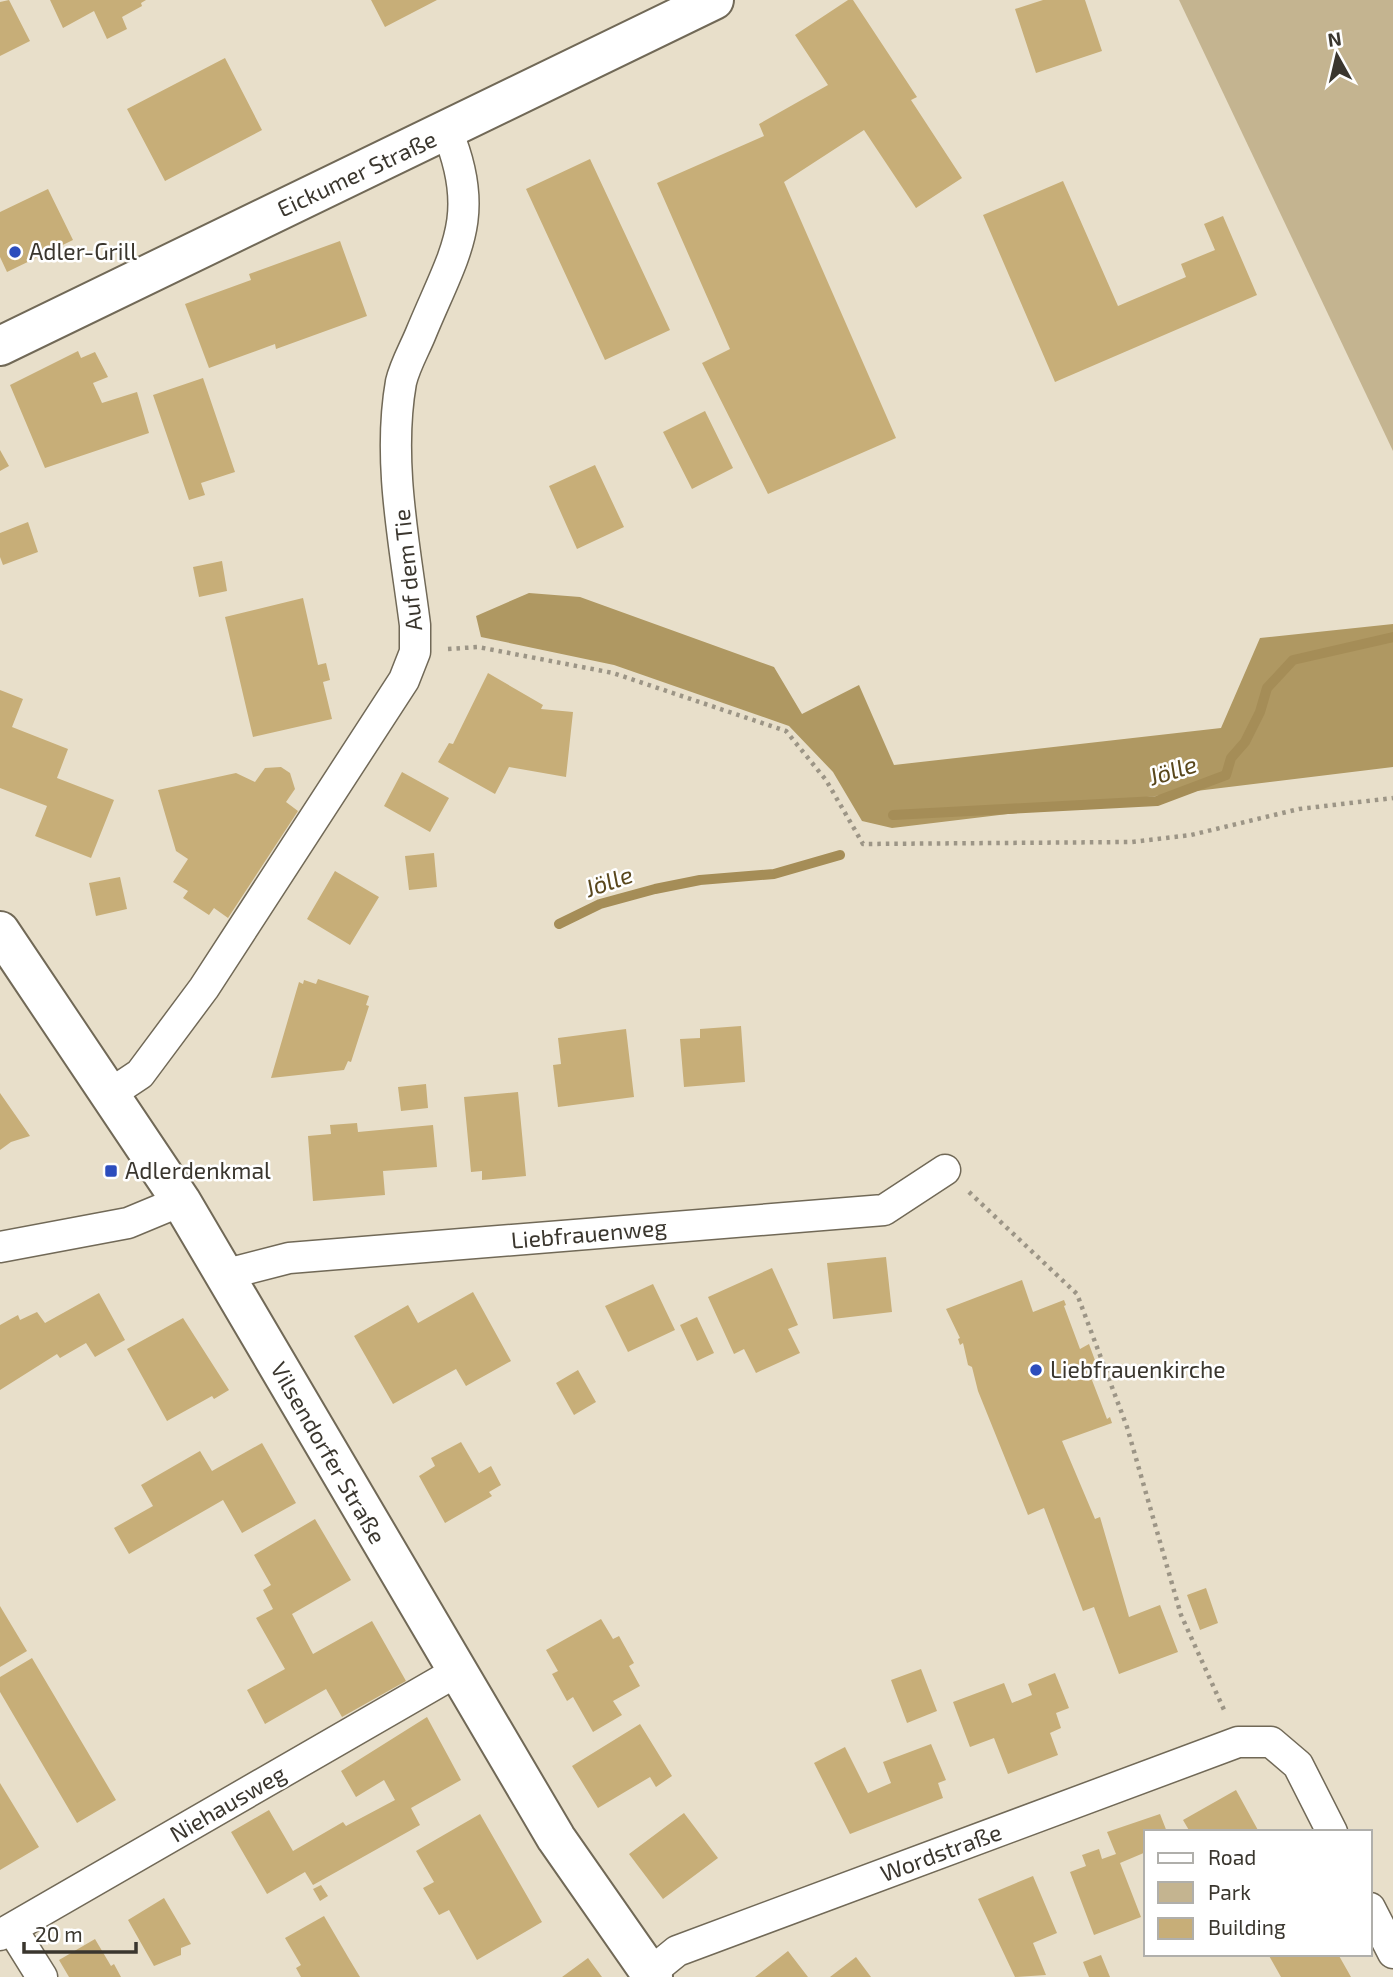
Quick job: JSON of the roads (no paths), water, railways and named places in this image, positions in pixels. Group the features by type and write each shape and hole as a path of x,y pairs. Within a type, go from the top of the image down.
{"main road":[{"name":"Eickumer Straße","path":"0,346 447,131 704,2"},
{"name":"Vilsendorfer Straße","path":"0,931 181,1200 556,1838 651,1975"}],"street":[{"name":"Auf dem Tie","path":"110,1094 140,1074 204,988 404,680 415,652 415,625 394,442 402,379 463,233 466,194 461,164 447,131"},
{"name":"Liebfrauenweg","path":"223,1275 289,1258 884,1210 946,1170"},
{"path":"0,1247 128,1223 181,1200"},
{"name":"Niehausweg","path":"6,1932 456,1672"},
{"name":"Wordstraße","path":"651,1975 677,1951 1238,1742 1271,1742 1298,1765 1331,1830"},
{"path":"1372,1912 1393,1953"},
{"path":"6,1932 42,1977"}],"waterway":[{"name":"Jölle","path":"893,815 1157,801 1226,775 1231,758 1245,742 1260,712 1267,688 1293,660 1393,637"},
{"name":"Jölle","path":"559,924 600,904 655,889 700,880 774,874 840,855"}],"place":[{"name":"Adler-Grill","path":"15,252"},
{"name":"Adlerdenkmal","path":"111,1171"},
{"name":"Liebfrauenkirche","path":"1036,1370"}]}
